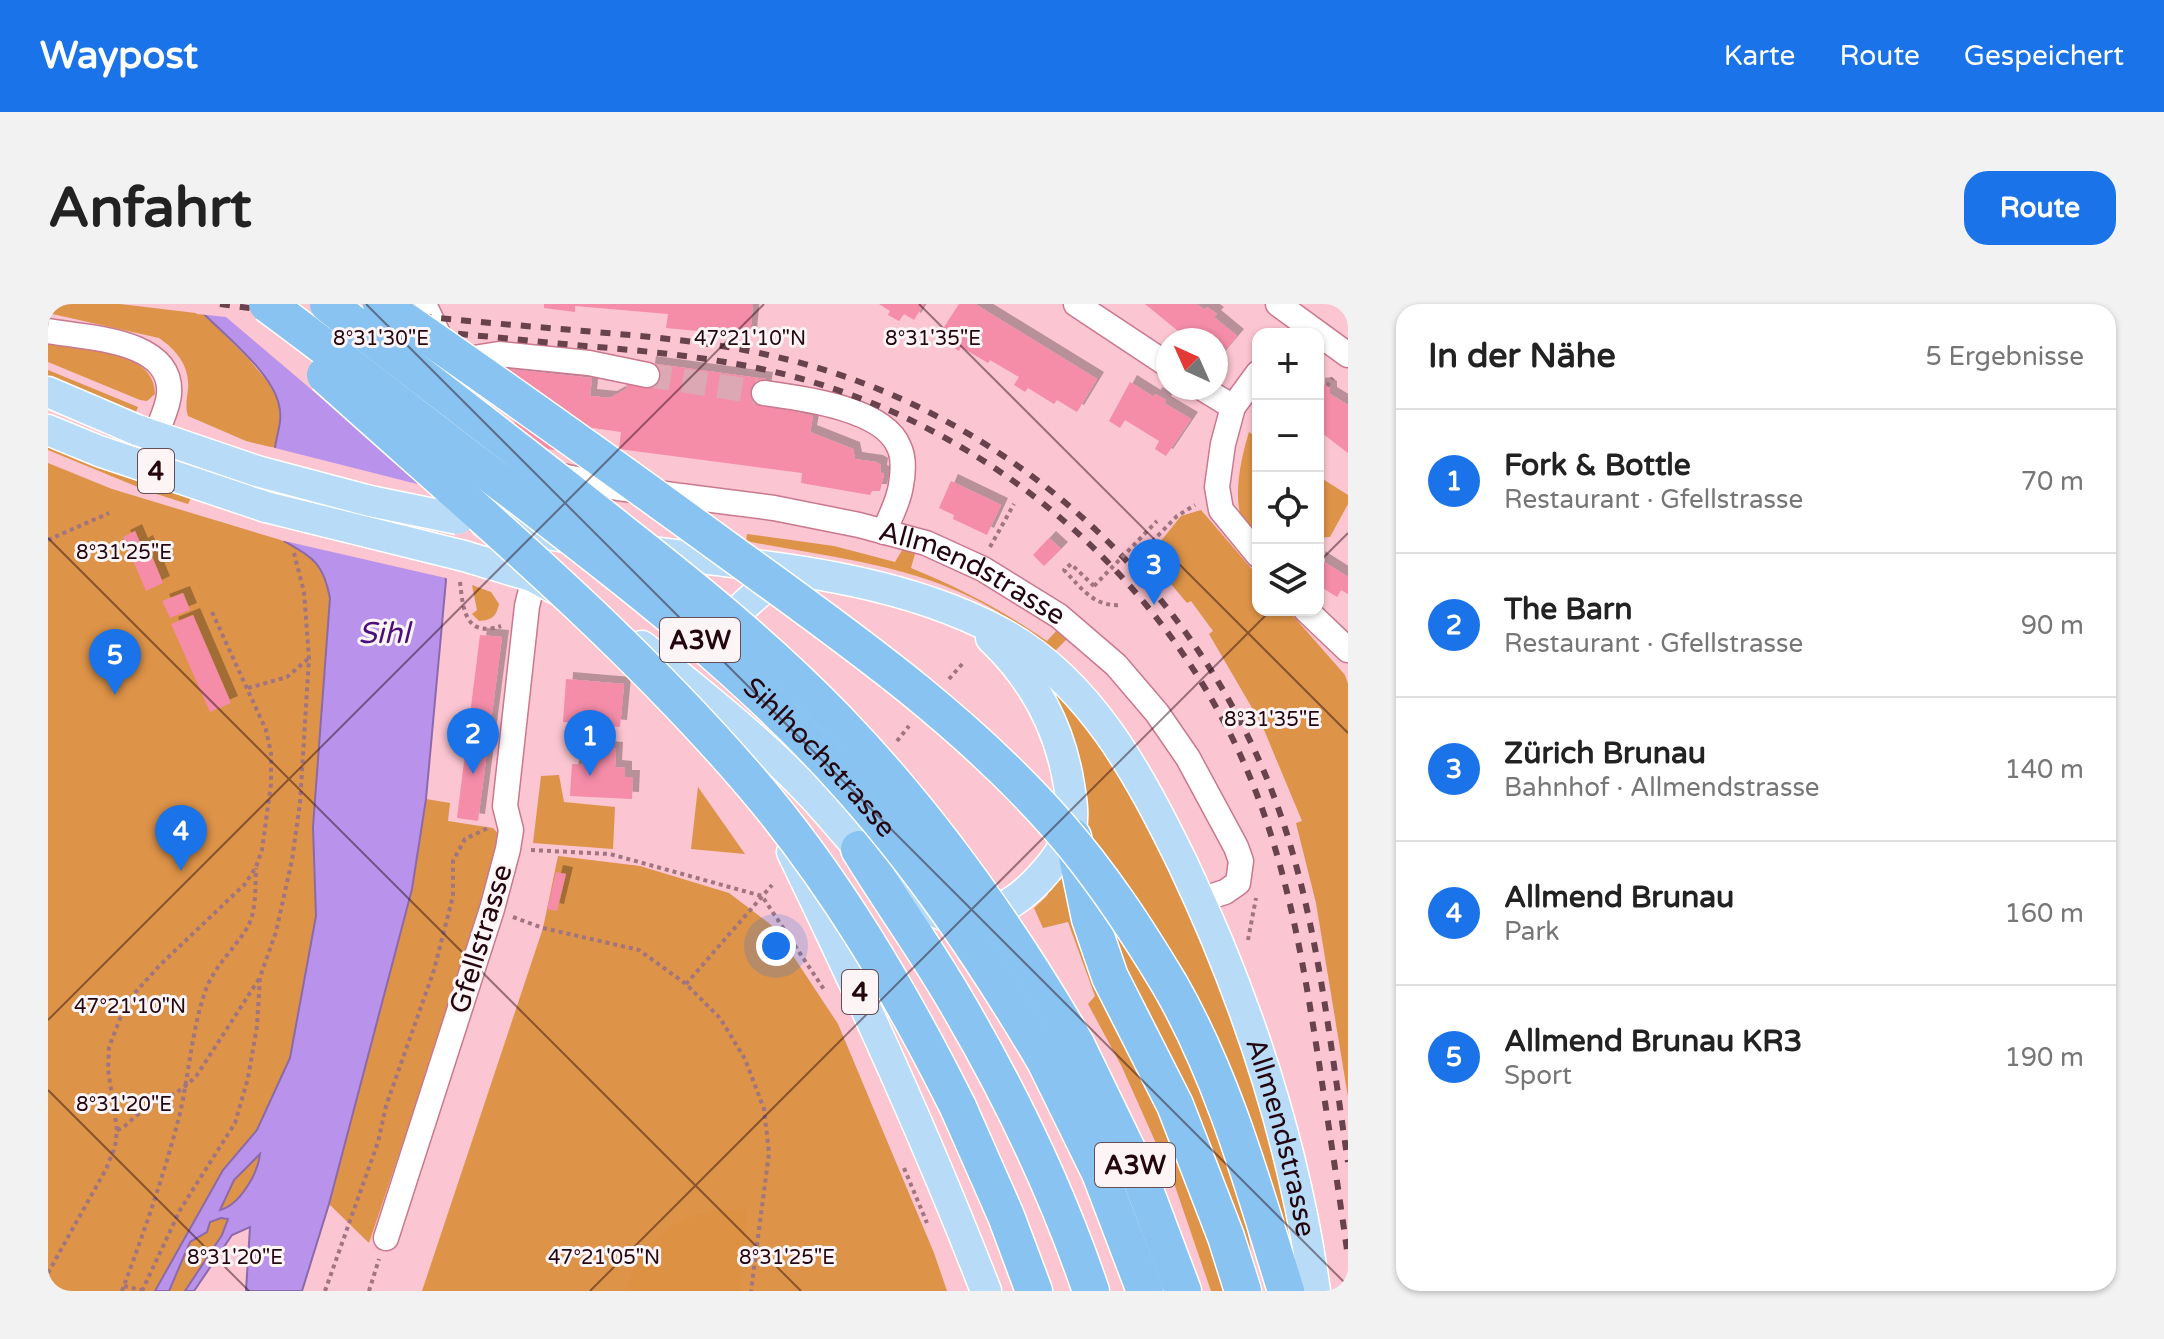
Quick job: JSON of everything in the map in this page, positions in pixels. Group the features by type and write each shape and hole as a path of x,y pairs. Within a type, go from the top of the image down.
{"highway":[{"path":"247,304 578,604 669,693 750,782 809,857 866,939 907,1008 958,1107 1006,1216 1034,1291"},
{"name":"Sihlhochstrasse","path":"267,304 693,634 837,771 922,873 993,975 1045,1061 1100,1173 1145,1291"},
{"name":"Sihlhochstrasse","path":"328,304 687,582 797,680 884,771 955,858 1006,929 1076,1044 1139,1174 1183,1291"},
{"path":"381,304 578,441 869,653 996,761 1060,828 1117,901 1170,985 1216,1079 1286,1291"},
{"path":"1071,827 1090,919 1110,977 1175,1105 1226,1237 1243,1291"},
{"path":"859,849 951,993 1005,1091 1038,1160 1091,1291"},
{"path":"1258,1202 1274,1291"}],"main road":[{"name":"4","path":"48,392 257,471 370,501 458,519"},
{"name":"4","path":"48,430 99,451 266,507 464,556 534,577 599,612 712,703 780,829 861,994 927,1144 986,1291"},
{"name":"Allmendstrasse","path":"458,519 630,549 863,583 918,597 1006,635 1065,679 1084,700 1150,798 1230,970 1269,1084 1290,1162 1315,1291"},
{"path":"787,571 750,600 724,632 712,673 712,703 811,793 859,849 917,901 941,915 968,920 997,913 1035,885 1071,827 1067,776 1047,712 1029,683 998,645 963,614"}],"street":[{"path":"424,304 472,406 544,504 630,549"},
{"path":"1076,304 1156,357"},
{"path":"1278,304 1348,355"},
{"path":"48,331 137,348 155,357 165,372 169,390 156,435"},
{"path":"448,357 467,359 499,354 589,363 647,375"},
{"path":"1252,381 1233,407 1223,444 1217,487 1221,510 1252,548"},
{"path":"764,393 819,401 860,416 882,426 899,445 901,485 884,532"},
{"path":"1222,400 1233,407"},
{"path":"458,519 477,483 472,406"},
{"name":"Allmendstrasse","path":"516,466 618,488 774,508 926,543 983,569 1059,616 1126,677 1157,713 1188,758 1236,847 1241,861 1238,883 1225,892 1200,900"},
{"name":"Gfellstrasse","path":"386,1238 492,909 508,849 511,830 505,806 527,606 534,577"},
{"path":"1312,616 1348,650"}],"path":[{"path":"1327,386 1333,378"},
{"path":"1141,553 1177,516 1200,501"},
{"path":"987,552 1014,504"},
{"path":"48,540 109,513"},
{"path":"1122,605 1104,606 1064,570 1071,564 1094,586 1157,521 1165,529"},
{"path":"117,1130 184,1089 197,1075 260,977 276,932 292,860 300,803 309,658 304,592 294,553"},
{"path":"212,612 266,730 271,753 271,784 265,831 256,867 253,909 248,926 218,964 205,990 194,1028 172,1142 123,1288 144,1291 180,1210 235,1123 248,1078 257,1026 260,977"},
{"path":"247,688 287,677 309,658"},
{"path":"948,681 963,663"},
{"path":"325,1291 434,970 453,896 453,861 465,839 508,818"},
{"path":"508,849 610,854 762,896 829,997"},
{"path":"48,1273 115,1147 117,1130 108,1069 109,1047 123,1011 160,965 245,884 256,867"},
{"path":"686,984 772,885"},
{"path":"543,928 639,950 686,984 720,1018 745,1059 764,1109 769,1153 751,1291"},
{"path":"902,1164 932,1235"},
{"path":"369,1291 386,1238"}],"shaded area":[{"path":"48,304 120,304 204,314 246,356 268,382 279,402 281,423 275,448 246,441 188,416 187,373 177,354 159,338 48,313"},
{"path":"48,342 97,350 130,360 143,368 152,379 155,394 147,401 140,400 48,362"},
{"path":"48,370 138,407 136,412 48,376"},
{"path":"1249,432 1252,434 1252,535 1245,527 1239,505 1241,467"},
{"path":"48,443 191,498 188,504 150,492 48,450"},
{"path":"48,463 112,489 284,541 314,559 327,581 330,598 313,827 316,916 290,1058 257,1130 223,1170 155,1291 48,1291"},
{"path":"1324,480 1348,495 1348,504 1330,537 1324,538"},
{"path":"1201,510 1252,569 1252,616 1293,616 1345,675 1348,684 1348,1097 1316,903 1296,823 1302,821 1262,725 1209,634 1213,631 1191,601 1187,603 1148,557 1181,516"},
{"path":"747,534 834,546 895,562 904,547 916,550 911,568 981,601 1047,641 1059,628 1071,635 1054,652 1002,615 956,590 868,564 746,541"},
{"path":"472,585 491,592 499,604 490,619 479,621 472,614 477,610"},
{"path":"1043,680 1074,704 1151,825 1215,960 1275,1145 1299,1275 1296,1278 1239,1089 1186,976 1134,894 1088,832 1080,765 1066,718"},
{"path":"559,775 564,802 615,807 613,849 533,843 541,776"},
{"path":"698,787 745,854 691,849"},
{"path":"426,799 450,803 448,821 493,828 501,837 487,894 369,1243 329,1204 412,889"},
{"path":"558,856 640,866 729,893 774,927 838,1024 947,1291 422,1291 543,928"},
{"path":"1062,864 1110,1013 1191,1179 1228,1291 1211,1291 1175,1186 1122,1067 1088,1004 1095,996 1068,922 1043,928 1034,908 1047,896"},
{"path":"1103,911 1155,995 1200,1084 1234,1178 1254,1274"},
{"path":"261,1153 247,1188 234,1203 220,1211 234,1180"},
{"path":"747,1209 739,1291 625,1291 644,1252 670,1227 704,1214"},
{"path":"228,1218 222,1235 185,1291 169,1291 190,1242 204,1233 210,1222"}],"water":[{"name":"Sihl","path":"356,304 423,479 446,580 426,799 412,889 329,1204 302,1291 246,1291 250,1227 232,1235 194,1291 185,1291 222,1235 228,1219 221,1218 210,1222 207,1232 190,1242 169,1291 155,1291 223,1170 257,1130 290,1058 316,916 313,827 330,598 324,576 315,562 284,541 275,470 280,416 275,393 248,356 204,314","holes":["260,1154 259,1162 241,1195 220,1210 234,1180"]}],"pier":[{"path":"188,304 360,304 415,399 427,478 450,579 280,540 271,447 425,486 226,317 197,314"}],"building":[{"path":"544,304 753,304 750,336 666,328 668,314 575,306 575,312 544,308"},
{"path":"879,304 924,304 914,320 904,314 899,321 888,315 890,311"},
{"path":"959,304 975,304 1097,379 1077,412 1057,400 1054,404 1028,388 1025,392 1014,385 1019,377 990,360 988,363 961,347 959,351 948,344 953,336 942,330"},
{"path":"1145,304 1197,304 1217,314 1214,317 1227,328 1174,328"},
{"path":"1228,329 1237,336 1228,347"},
{"path":"649,363 766,379 763,397 797,401 796,412 813,416 810,432 853,449 855,459 881,465 880,472 884,474 880,491 872,491 870,495 801,483 802,473 619,449 621,432 586,427 584,453 525,447 491,367 592,378 590,396 610,398 626,389 628,379 646,382"},
{"path":"1130,382 1154,397 1156,395 1156,400 1166,400 1164,403 1191,419 1166,456 1155,449 1159,441 1125,420 1120,428 1109,421"},
{"path":"1324,384 1330,388 1330,394 1348,405 1348,453 1324,435"},
{"path":"951,481 1001,505 987,535 953,519 954,515 939,508"},
{"path":"135,531 141,545 146,542 163,583 146,591 123,537"},
{"path":"1049,538 1061,549 1044,566 1033,555"},
{"path":"1324,562 1348,577 1348,594 1341,590 1337,597 1324,589"},
{"path":"183,593 190,610 170,618 162,601"},
{"path":"193,615 231,703 210,712 171,624"},
{"path":"480,635 502,637 478,821 457,818"},
{"path":"566,679 624,684 620,727 563,722"},
{"path":"590,747 616,749 615,767 625,768 625,777 633,777 632,799 570,796 572,764 588,765"},
{"path":"556,872 566,874 557,911 547,909"}],"tunnel":[{"path":"647,375 764,393"}],"railway":[{"path":"220,304 398,329 678,355 771,371 854,396 933,431 1006,476 1074,530 1134,591 1187,659 1230,734 1264,814 1283,875 1303,968 1348,1257"},
{"path":"322,304 675,340 777,357 864,384 947,422 1024,470 1093,528 1155,594 1209,667 1253,746 1286,831 1308,912 1348,1162"}],"place":[{"name":"Zürich Brunau","path":"1154,605"},
{"name":"Allmend Brunau KR3","path":"115,695"},
{"name":"The Barn","path":"473,774"},
{"name":"Fork & Bottle","path":"590,776"},
{"name":"Allmend Brunau","path":"181,871"}]}
